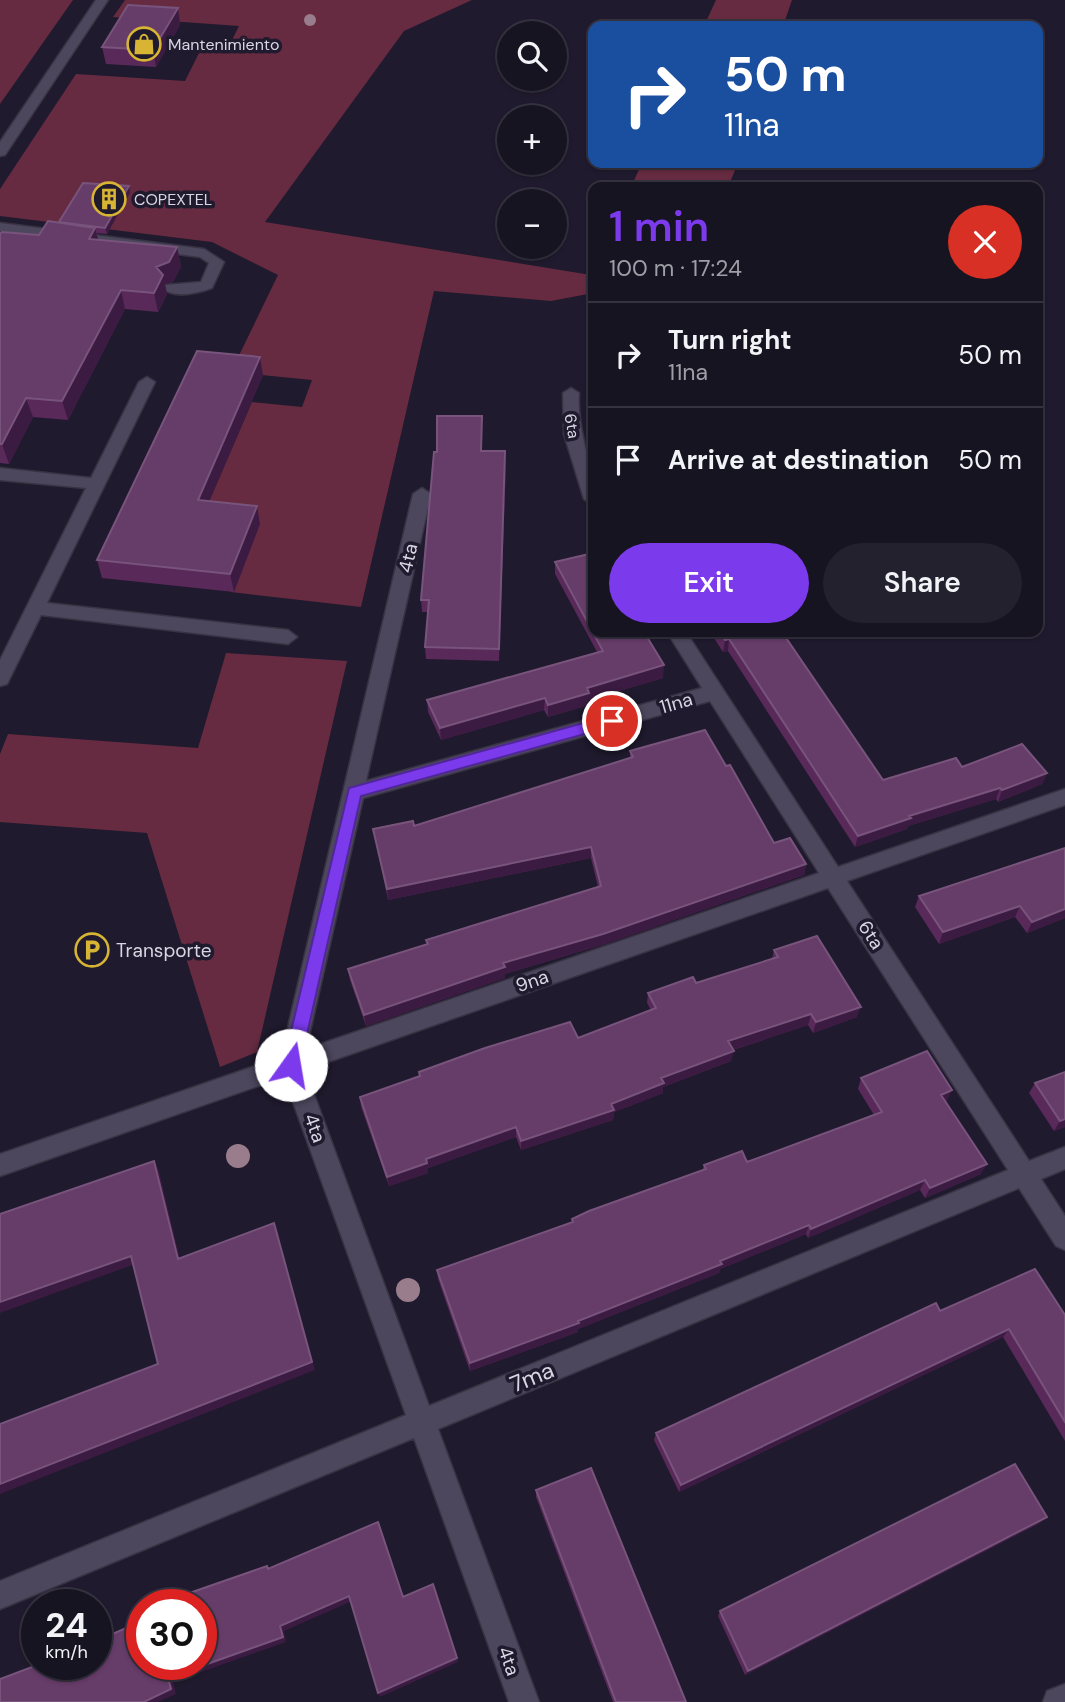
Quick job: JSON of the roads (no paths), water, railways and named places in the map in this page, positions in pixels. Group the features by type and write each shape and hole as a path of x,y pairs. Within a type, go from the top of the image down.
{"street":[{"path":"0,152 102,0"},
{"path":"0,227 204,253 217,262 207,285 195,289 170,288"},
{"path":"94,239 95,259"},
{"path":"0,678 147,382"},
{"name":"6ta","path":"571,393 568,414 588,485"},
{"path":"0,474 97,484"},
{"name":"4ta","path":"422,494 291,1065 524,1702"},
{"path":"35,608 288,636"},
{"name":"6ta","path":"679,637 1065,1238"},
{"name":"11na","path":"354,792 715,692"},
{"name":"9na","path":"0,1165 1065,797"},
{"name":"7ma","path":"0,1595 1065,1158"},
{"path":"1058,1702 1065,1699"}],"place":[{"name":"Mantenimiento","path":"144,44"},
{"name":"COPEXTEL","path":"109,199"},
{"name":"Transporte","path":"92,950"}]}
